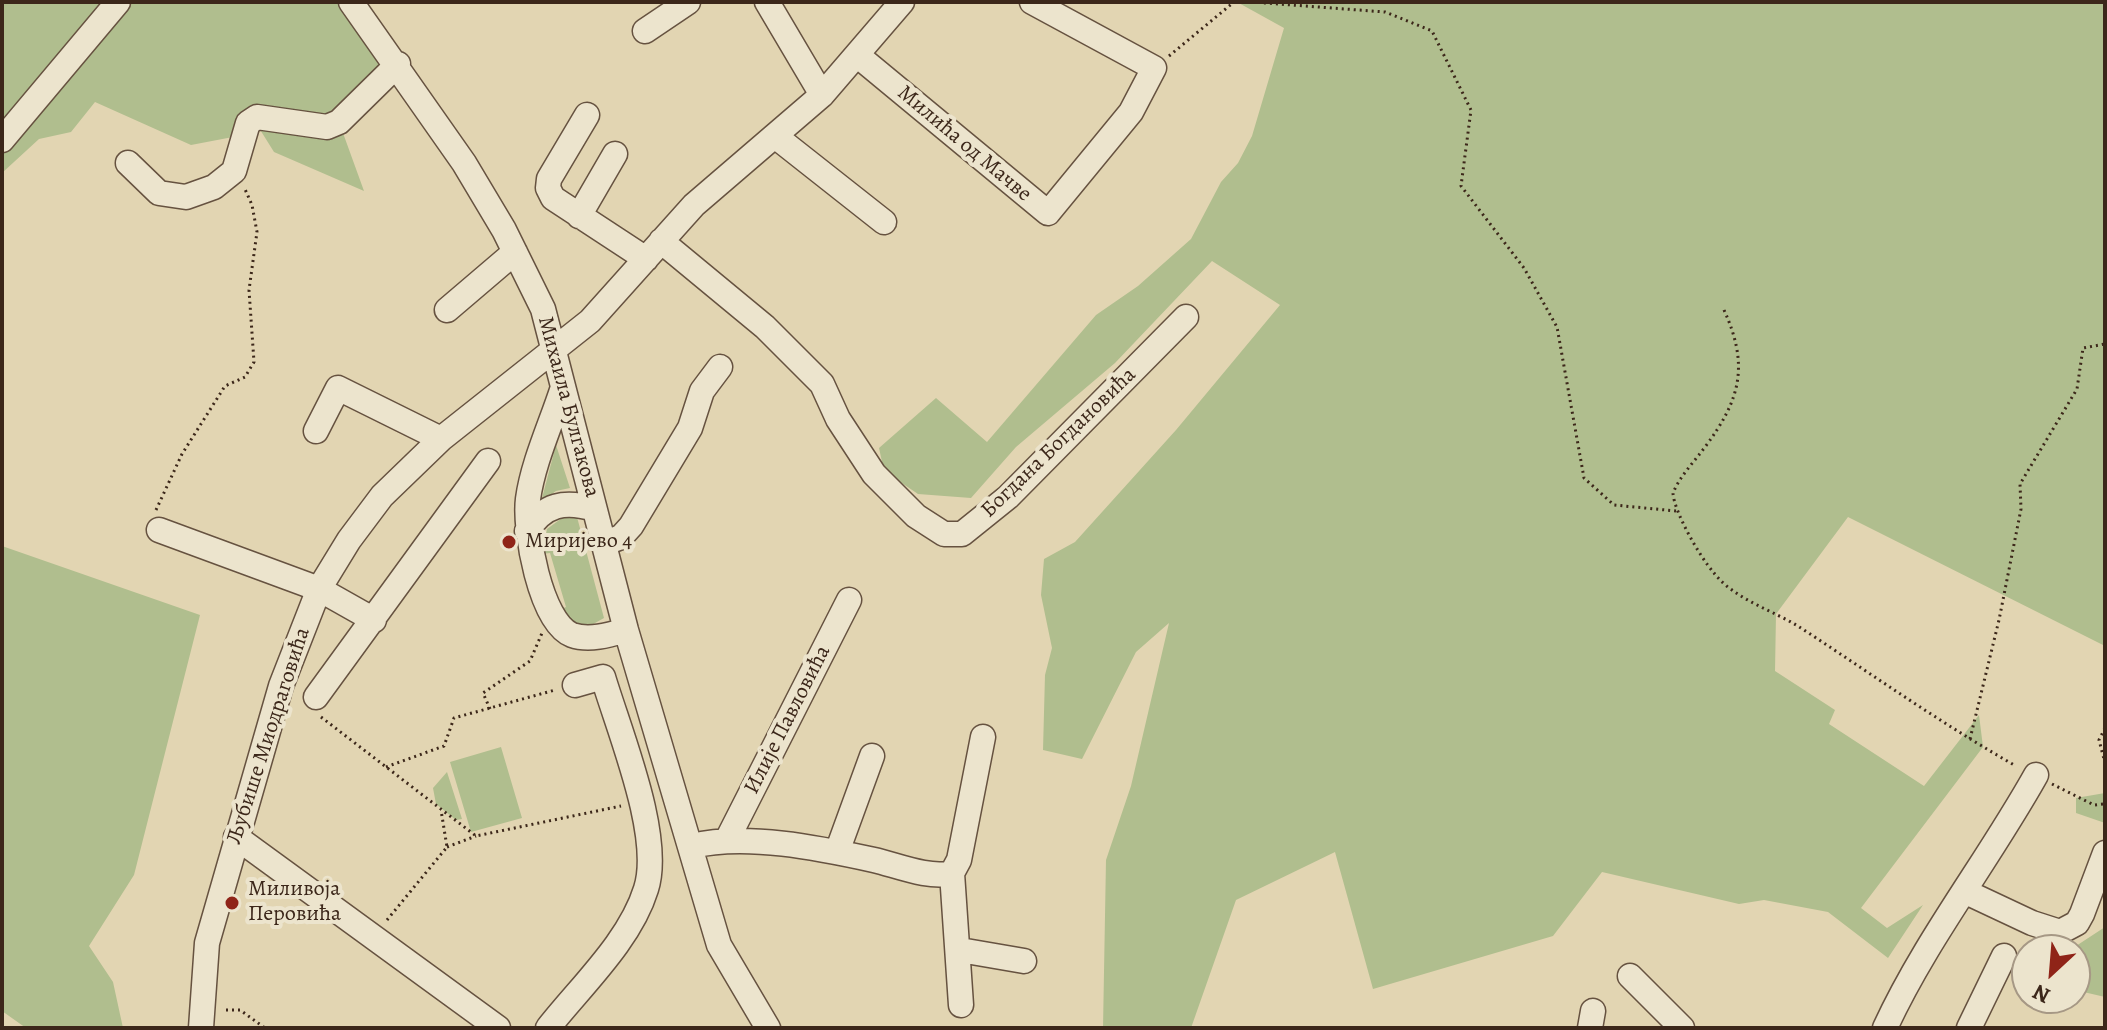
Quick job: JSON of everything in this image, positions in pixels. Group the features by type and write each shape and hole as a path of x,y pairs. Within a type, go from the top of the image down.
{"street":[{"path":"2,140 118,2"},
{"name":"Михаила Булгакова","path":"351,2 398,64 464,163 515,252 543,309 626,630 719,945 768,1028"},
{"path":"645,31 688,2"},
{"path":"767,2 822,95"},
{"path":"1032,2 1154,68"},
{"path":"555,351 590,321 694,205 822,95 900,3"},
{"name":"Милића од Мачве","path":"857,55 1048,213 1131,112 1154,68"},
{"path":"128,163 159,193 170,197 186,197 214,187 234,171 248,123 257,117 327,127 339,122 398,64"},
{"name":"Богдана Богдановића","path":"587,115 549,179 548,188 553,198 579,216 653,250 765,327 822,384 838,419 874,474 916,516 944,534 962,534 1008,497 1186,317"},
{"path":"775,136 884,222"},
{"path":"579,216 615,154"},
{"path":"447,310 515,252"},
{"name":"Љубише Миодраговића","path":"201,1028 207,943 285,674 319,589 382,496 441,439 503,388 555,351"},
{"path":"605,543 621,537 631,526 690,428 702,391 720,367"},
{"path":"563,386 528,497 527,531 544,599 561,627 571,634 591,638 626,630"},
{"path":"316,431 338,388 441,439"},
{"path":"318,708 374,620 488,461"},
{"path":"527,531 536,517 553,506 572,503 594,509"},
{"path":"159,530 319,589 374,620"},
{"name":"Илије Павловића","path":"727,840 849,600"},
{"path":"548,1028 622,934 643,897 651,862 641,802 603,677 575,685"},
{"path":"961,1005 960,950 952,873 959,860 983,737"},
{"path":"837,852 872,756"},
{"path":"1885,1028 1917,966 1966,892 2036,775"},
{"path":"236,837 498,1028"},
{"path":"692,846 727,840 837,852 932,873 952,873"},
{"path":"1966,892 2032,923 2060,932 2077,923 2105,853"},
{"path":"960,950 1024,961"},
{"path":"1969,1028 2004,956"},
{"path":"1630,976 1682,1028"}],"path":[{"path":"1154,68 1234,2"},
{"path":"1252,2 1385,12 1432,31 1471,110 1461,186 1524,268 1557,327 1584,478 1614,505 1676,511"},
{"path":"159,530 154,523 156,509 182,454 225,386 245,377 254,362 249,290 257,232 252,205 234,171"},
{"path":"1724,310 1738,341 1739,385 1713,437 1673,493 1676,511 1714,573 1735,592 1799,627 1970,739 2094,805 2103,804 2105,800"},
{"path":"1970,739 2002,606 2021,509 2020,484 2077,389 2083,348 2105,344"},
{"path":"490,709 483,693 530,661 547,622"},
{"path":"385,768 444,746 454,718 575,685"},
{"path":"318,708 385,768 476,836"},
{"path":"2105,728 2099,740 2105,763"},
{"path":"374,936 447,847 476,836 641,802"},
{"path":"441,810 447,847"},
{"path":"226,1010 240,1010 265,1028"}],"green space":[{"path":"2,2 351,2 398,64 339,122 364,191 274,152 249,112 259,132 191,145 95,102 71,132 39,139 2,173"},
{"path":"1237,2 2105,2 2105,646 1848,517 1776,614 1775,671 1835,710 1829,724 1924,786 1979,715 1983,747 1861,908 1887,928 1923,905 1888,958 1828,912 1764,900 1739,904 1602,872 1553,936 1373,989 1335,852 1236,900 1191,1028 1103,1028 1106,860 1131,786 1169,623 1136,652 1082,759 1043,750 1045,675 1052,648 1041,595 1044,559 1075,542 1176,430 1280,305 1212,261 1115,363 1016,447 971,498 918,494 884,471 879,448 936,398 987,442 1096,315 1138,286 1191,239 1221,182 1238,163 1252,136 1284,28"},
{"path":"556,445 570,488 556,491 541,502"},
{"path":"577,517 604,618 586,628 575,625 559,610 566,607 550,553 542,554 547,529 562,518"},
{"path":"2,546 200,615 134,875 89,946 113,982 123,1028 26,1028 2,1011"},
{"path":"501,747 522,818 471,832 450,762"},
{"path":"447,772 462,819 456,820 436,804 433,788"},
{"path":"2105,793 2105,823 2076,813 2076,798"},
{"path":"2105,927 2105,997 2091,994 2091,936"}],"place":[{"name":"Миријево 4","path":"509,542"},
{"name":"Миливоја Перовића","path":"232,903"}]}
